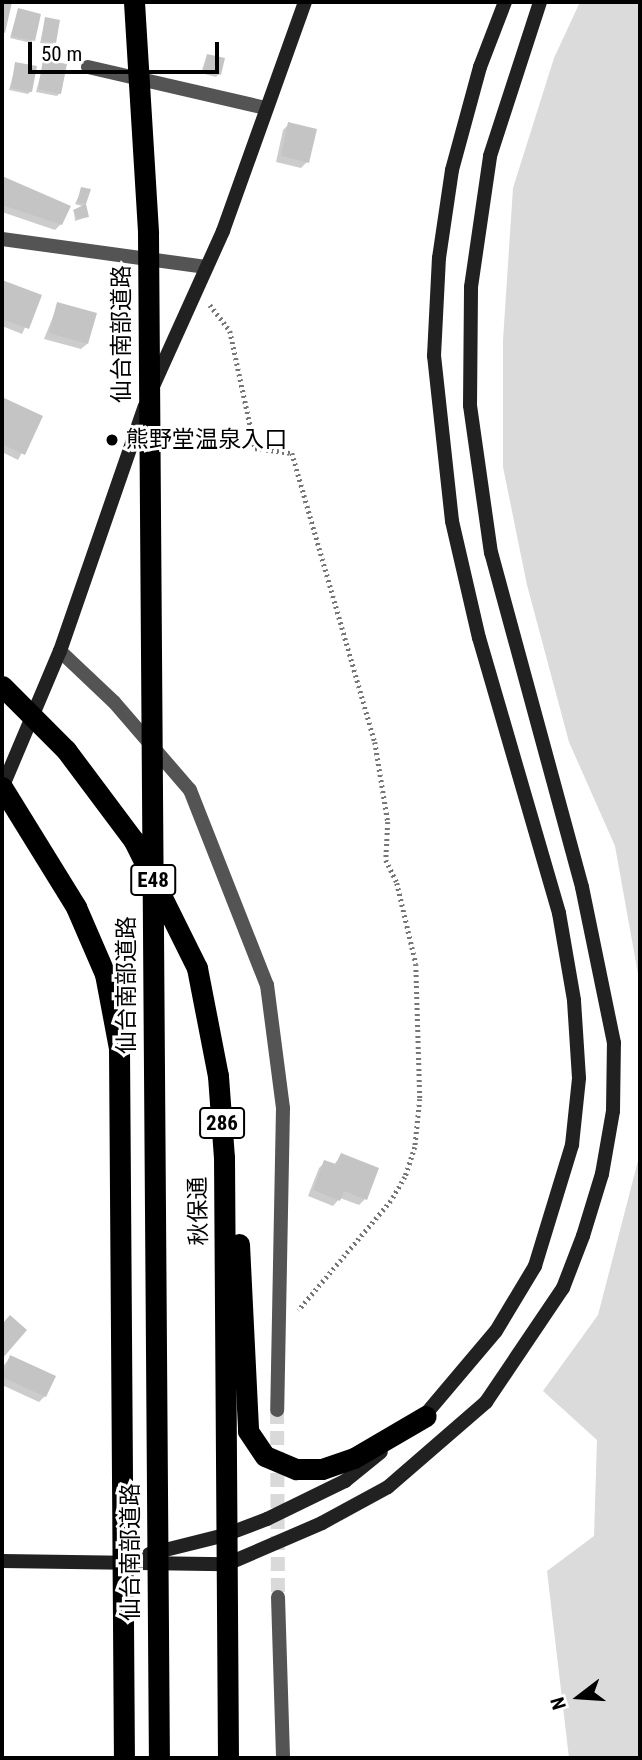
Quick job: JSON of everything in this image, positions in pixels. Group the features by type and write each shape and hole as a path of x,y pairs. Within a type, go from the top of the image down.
{"highway":[{"name":"仙台南部道路","path":"134,2 148,233 159,1758"},
{"name":"秋保通","path":"2,687 66,750 134,841 197,968 218,1076 225,1191 228,1758"},
{"path":"2,788 32,831 76,906 105,974 120,1048 124,1758"},
{"path":"225,1191 239,1239 248,1431 265,1456 296,1469 322,1469 354,1458 426,1416"}],"street":[{"path":"2,788 60,651 158,372 206,267 305,2"},
{"path":"121,1561 225,1535 345,1480 426,1416 496,1331 535,1266 572,1145 579,1078 574,1000 559,913 479,638 453,521 434,356 439,258 452,170 480,67 505,2"},
{"path":"2,1561 226,1564 321,1523 388,1487 486,1402 563,1288 603,1174 613,1111 614,1043 604,979 491,553 470,405 471,287 490,156 540,2"},
{"path":"88,67 266,108"},
{"path":"2,239 206,267"},
{"path":"60,651 114,702 191,790 267,985 283,1108 277,1410"},
{"path":"278,1597 283,1758"}],"path":[{"path":"197,288 230,331 255,448 292,453 375,742 388,822 386,860 397,883 416,964 419,1099 415,1147 405,1177 391,1201 279,1331"}],"shaded area":[{"path":"580,2 640,2 640,1153 638,974 615,846 569,742 527,585 503,467 503,340 513,188 554,58"},
{"path":"640,1153 640,1758 569,1758 547,1571 594,1536 597,1440 543,1391 598,1315"}],"building":[{"path":"2,2 12,2 5,33 2,32"},
{"path":"18,8 41,14 35,41 11,36"},
{"path":"45,17 60,20 56,43 41,40"},
{"path":"207,54 225,58 221,75 203,71"},
{"path":"43,60 67,64 61,94 38,89"},
{"path":"15,62 37,66 32,92 11,88"},
{"path":"288,122 317,129 309,163 281,156"},
{"path":"2,176 71,206 62,225 2,205"},
{"path":"81,187 91,189 86,204 77,202"},
{"path":"86,204 89,217 77,219 73,210"},
{"path":"2,280 42,295 29,329 2,319"},
{"path":"57,302 97,313 88,344 49,333"},
{"path":"2,397 43,416 25,455 2,444"},
{"path":"341,1153 379,1168 367,1200 344,1191 340,1201 313,1190 324,1160 336,1164"},
{"path":"10,1315 27,1330 2,1359 2,1324"},
{"path":"10,1355 56,1376 46,1397 2,1377"}],"tunnel":[{"path":"277,1410 278,1597"}],"place":[{"name":"熊野堂温泉入口","path":"112,440"}]}
